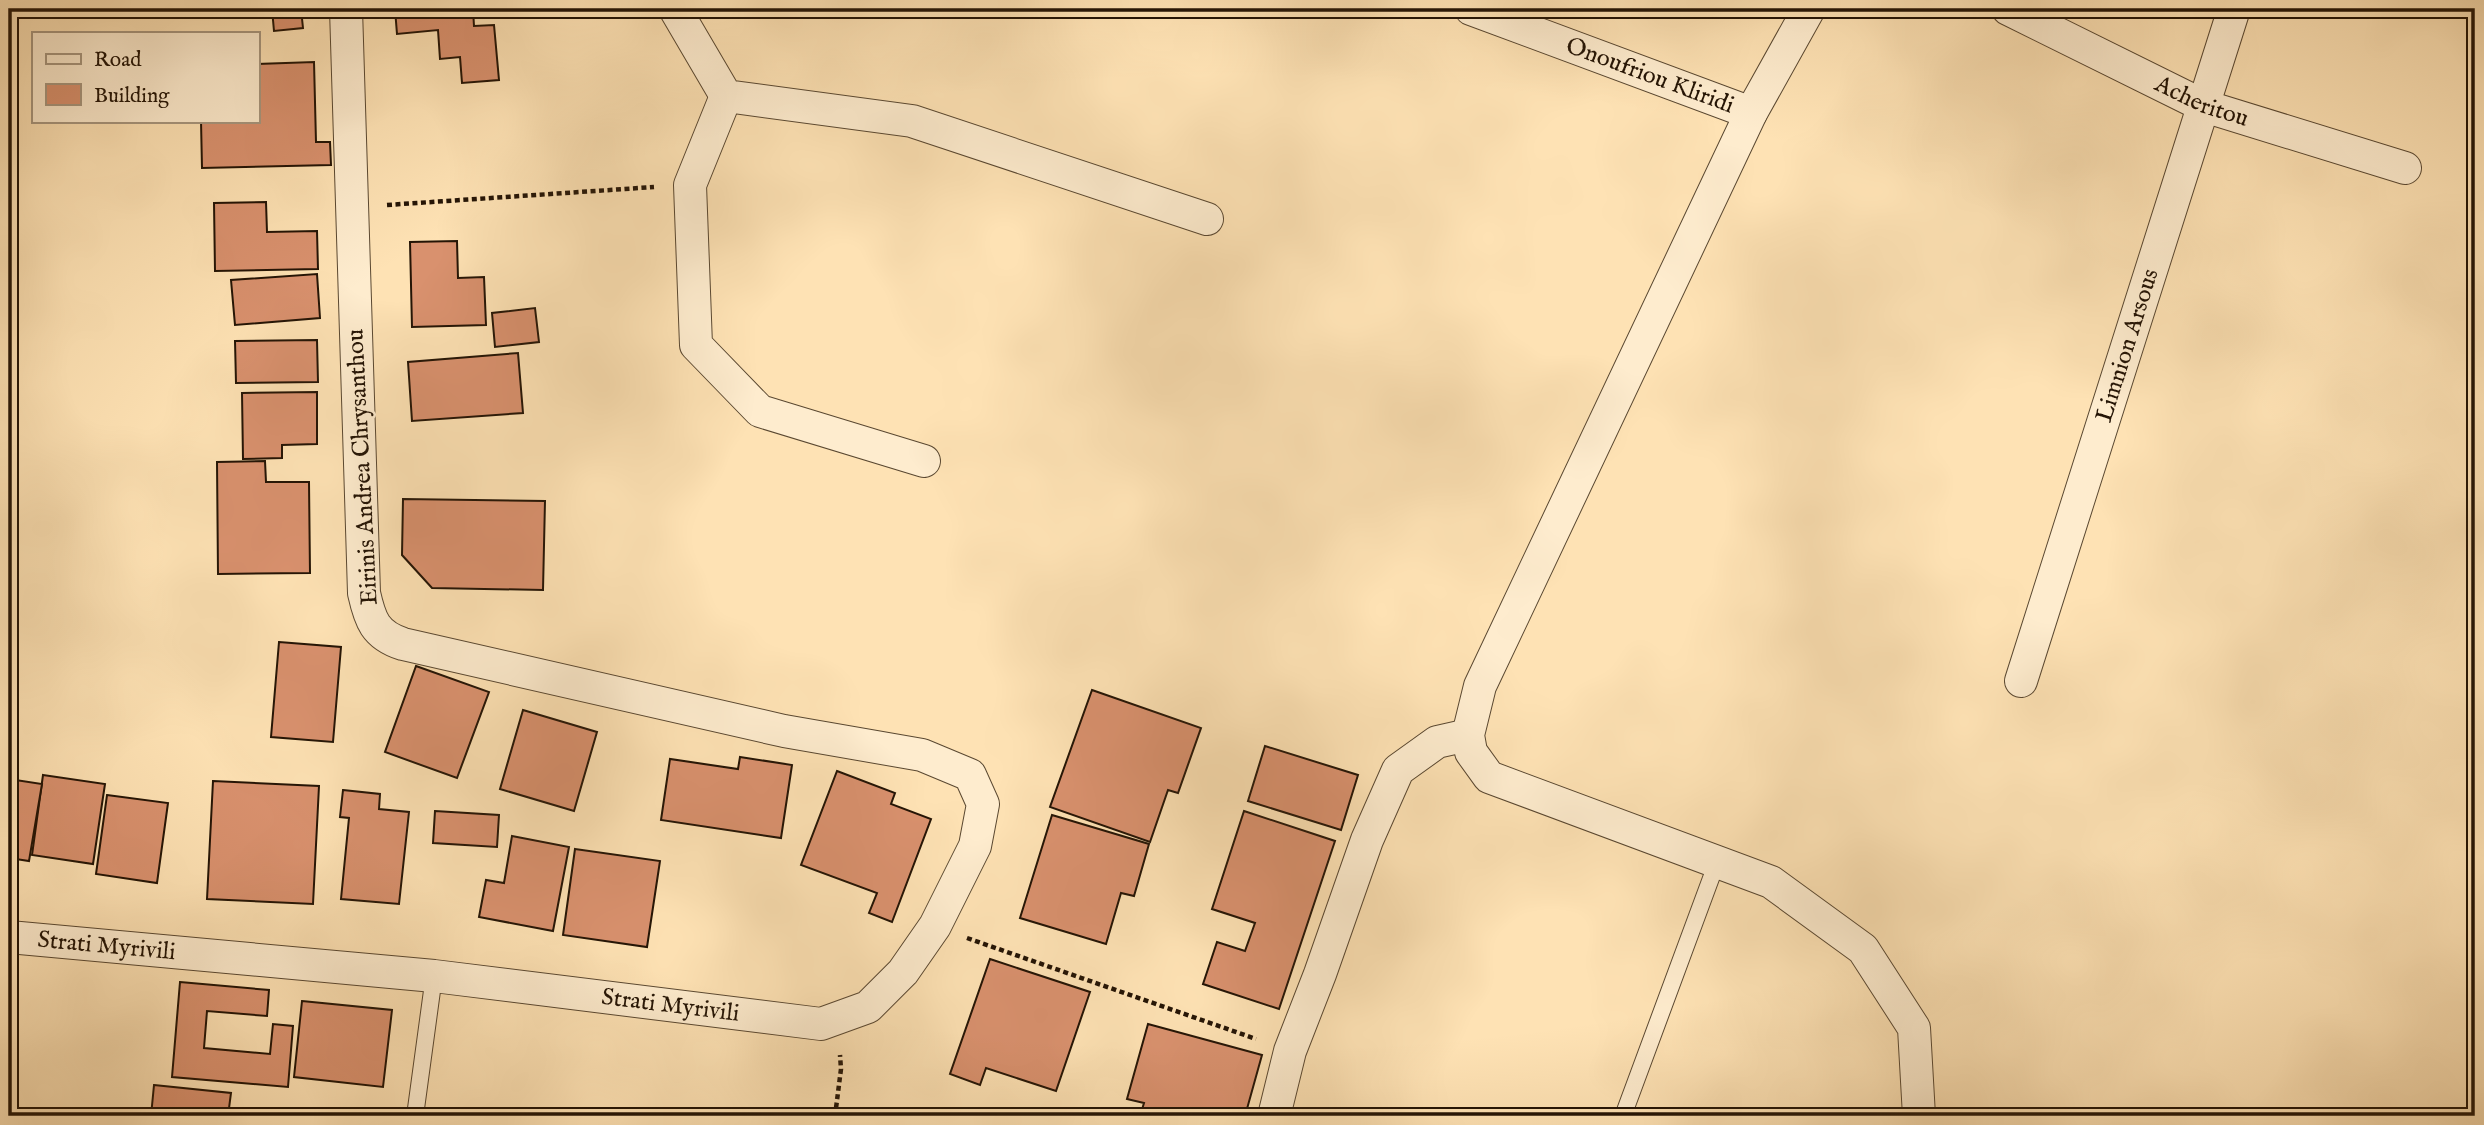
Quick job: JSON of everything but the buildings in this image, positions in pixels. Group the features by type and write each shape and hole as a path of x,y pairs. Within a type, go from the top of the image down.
{"street":[{"name":"Eirinis Andrea Chrysanthou","path":"346,9 364,593 369,615 378,630 389,639 403,644 784,731"},
{"path":"675,9 726,96"},
{"name":"Onoufriou Kliridi","path":"1471,9 1751,113"},
{"path":"1809,9 1751,113 1480,686 1468,735 1471,752 1489,777 1771,882 1863,949 1914,1028 1919,1116"},
{"name":"Acheritou","path":"2008,9 2204,106 2405,168"},
{"name":"Limnion Arsous","path":"2021,681 2234,9"},
{"path":"726,96 690,185 695,345 760,411 924,461"},
{"path":"726,96 912,121 1207,219"},
{"name":"Strati Myrivili","path":"9,937 434,976 821,1024 868,1007 903,972 935,926 975,846 983,804 970,775 922,755 784,731"},
{"path":"1274,1116 1290,1051 1367,840 1398,770 1437,742 1468,735"}],"lane":[{"path":"1623,1116 1717,862"},
{"path":"415,1116 434,976"}],"path":[{"path":"352,207 690,185"},
{"path":"935,926 1290,1051"},
{"path":"835,1116 841,1069 839,1017"}]}
